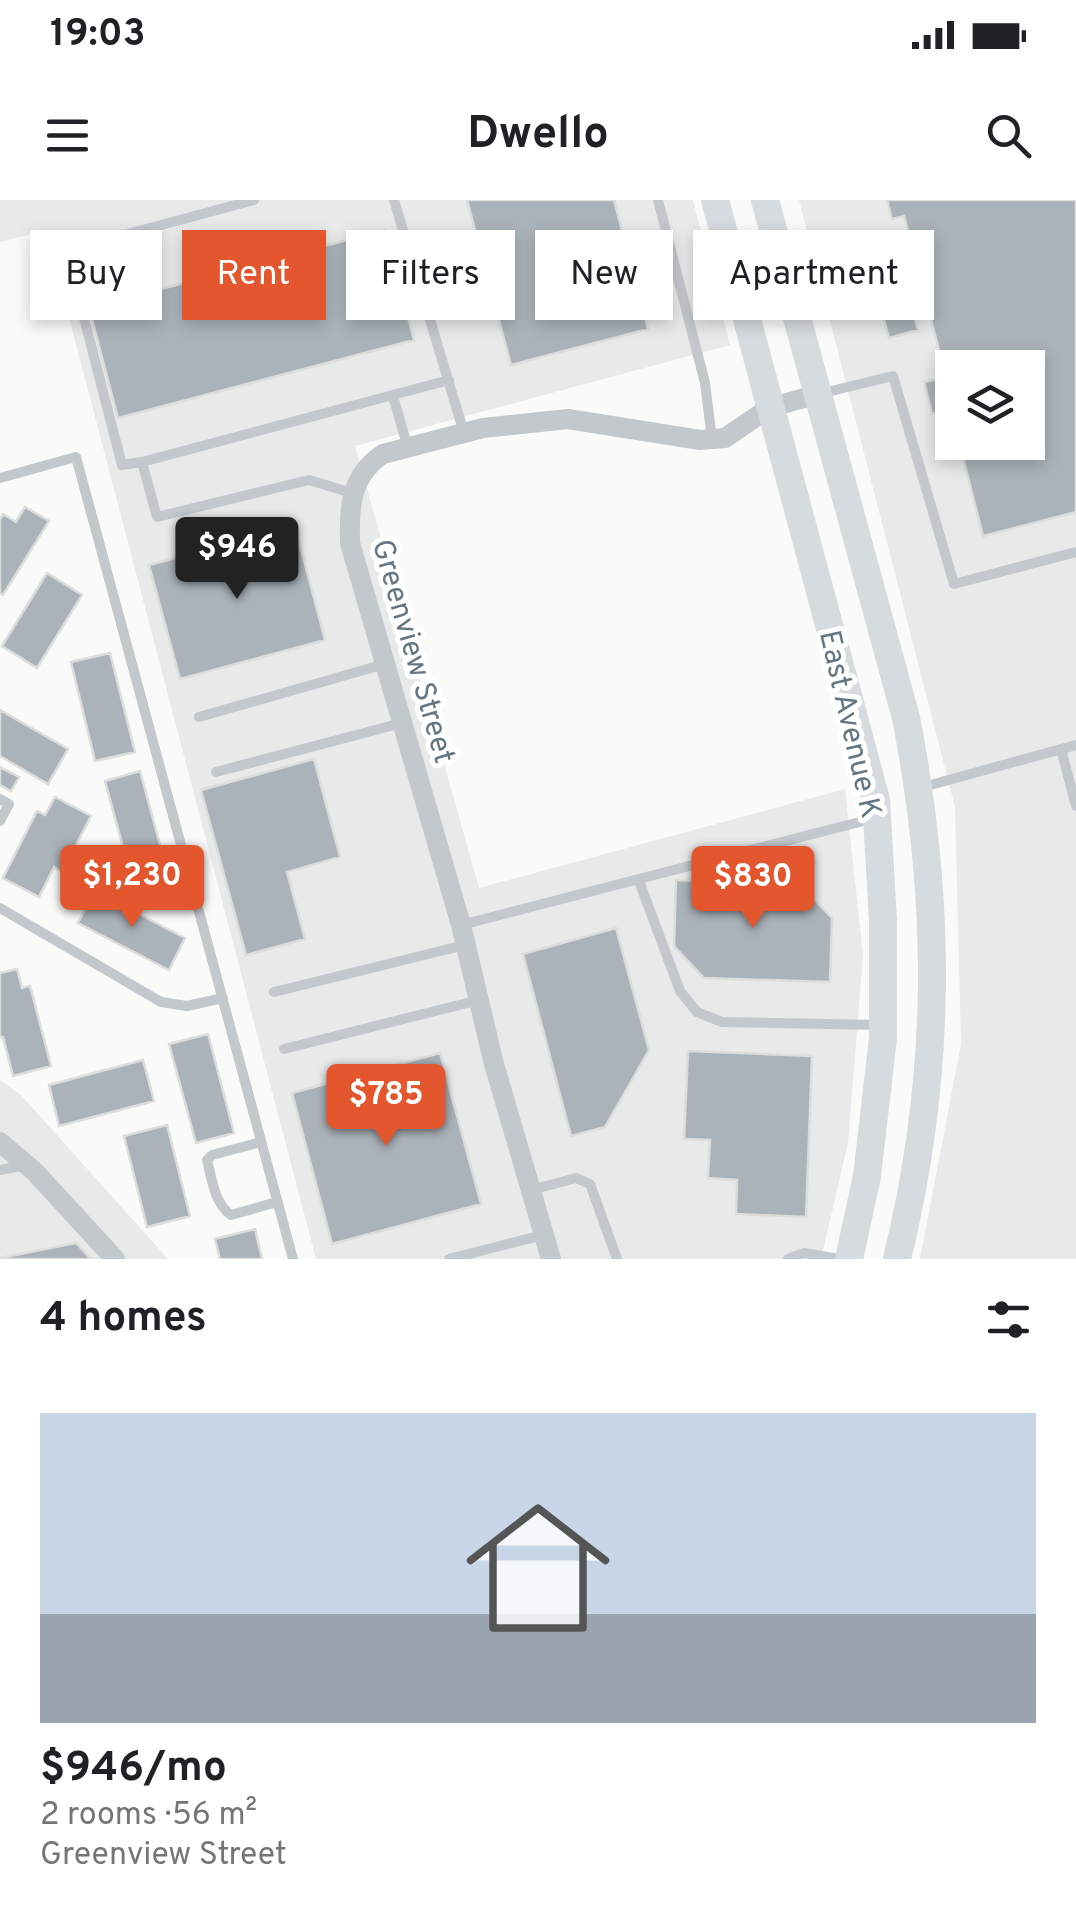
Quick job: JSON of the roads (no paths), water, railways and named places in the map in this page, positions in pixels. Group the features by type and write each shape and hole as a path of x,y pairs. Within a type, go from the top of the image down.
{"street":[{"name":"East Avenue K","path":"715,200 876,809 883,1024 868,1176 847,1253"},
{"name":"East Avenue K","path":"765,200 906,718 920,788 932,912 934,1019 924,1122 901,1258"},
{"path":"352,493 372,462 407,446 464,433 568,418 700,440 725,438 769,408 818,394"},
{"name":"Greenview Street","path":"352,493 350,543 551,1259"},
{"path":"876,809 920,788"},
{"path":"0,1142 115,1259"},
{"path":"847,1253 901,1258"}],"lane":[{"path":"254,200 87,244 70,264 122,465 449,380"},
{"path":"394,200 464,433"},
{"path":"658,200 705,383 712,439"},
{"path":"818,394 893,376 954,584 1076,552"},
{"path":"393,396 407,446"},
{"path":"0,478 76,457 293,1259"},
{"path":"142,462 157,518 308,480 352,493"},
{"path":"199,718 385,664"},
{"path":"216,772 402,723"},
{"path":"920,788 1076,745"},
{"path":"1061,749 1076,806"},
{"path":"0,799 9,804 0,821"},
{"path":"274,992 876,809"},
{"path":"639,880 680,991 697,1012 722,1022 883,1024"},
{"path":"0,908 161,1002 187,1006 222,998"},
{"path":"284,1048 479,1000"},
{"path":"261,1142 212,1155 207,1160 225,1212 231,1215 278,1202"},
{"path":"0,1170 26,1165"},
{"path":"531,1190 576,1178 590,1184 616,1259"},
{"path":"449,1259 544,1235"},
{"path":"788,1259 804,1253 847,1253"}]}
